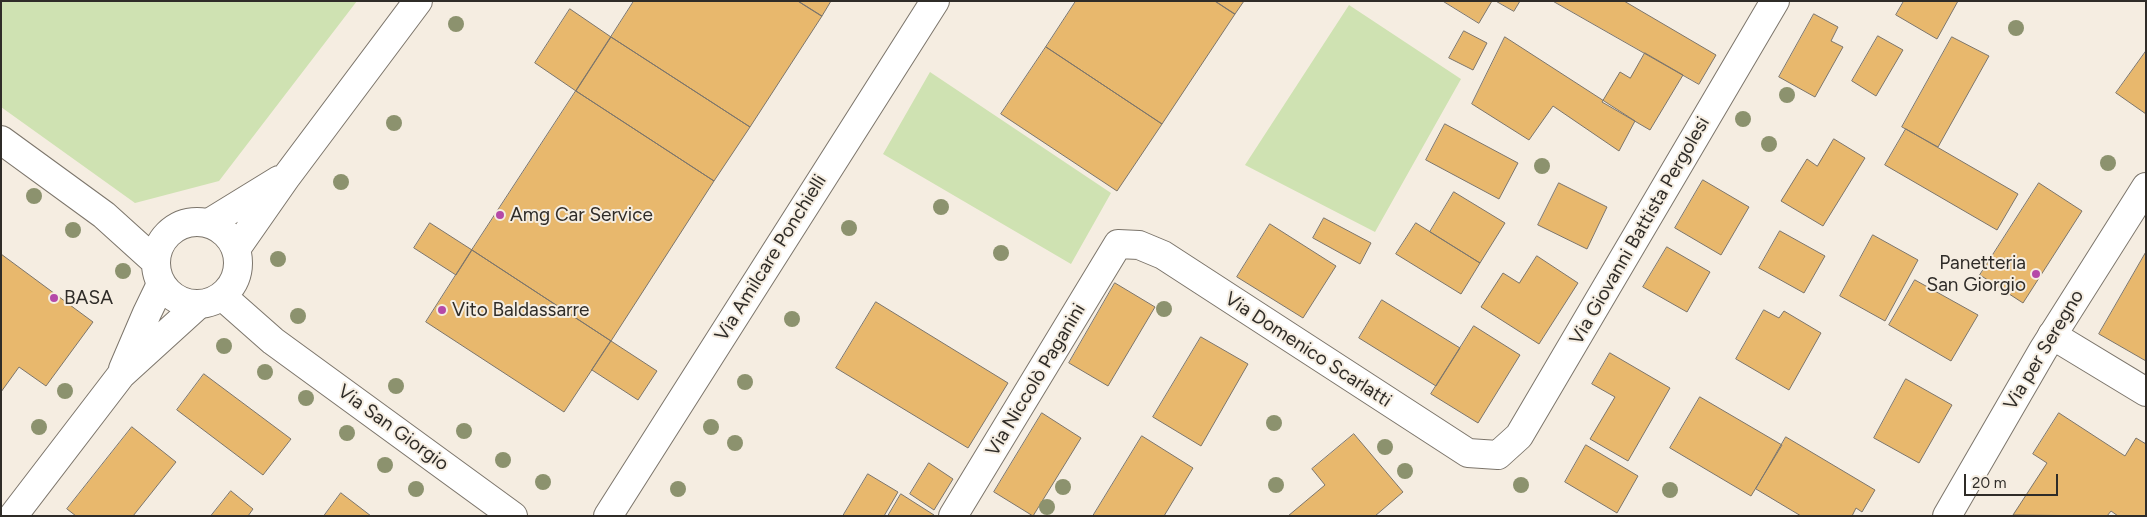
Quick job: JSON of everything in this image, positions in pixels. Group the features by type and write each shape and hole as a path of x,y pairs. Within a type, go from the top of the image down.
{"street":[{"path":"13,516 121,375 223,281 287,176 418,1"},
{"name":"Via Amilcare Ponchielli","path":"608,516 935,1"},
{"name":"Via Giovanni Battista Pergolesi","path":"1498,455 1519,436 1774,1"},
{"name":"Via San Giorgio","path":"1,140 104,215 158,273 171,295 184,302 223,281"},
{"path":"121,375 158,273 168,233 180,225 195,221 209,223 287,176"},
{"name":"Via per Seregno","path":"1947,516 2052,335 2146,187"},
{"name":"Via San Giorgio","path":"104,215 168,233"},
{"name":"Via San Giorgio","path":"209,223 226,233 223,281 273,341 513,516"},
{"name":"Via Domenico Scarlatti","path":"1118,244 1139,245 1163,255 1468,452 1498,455"},
{"name":"Via Niccolò Paganini","path":"954,516 1118,244"},
{"path":"2052,335 2146,392"}],"green space":[{"path":"1,1 357,1 219,181 135,203 1,107"},
{"path":"1349,5 1461,79 1375,232 1245,165"},
{"path":"930,72 1111,193 1071,264 883,154"}],"building":[{"path":"634,1 798,1 822,16 750,127 611,37"},
{"path":"798,1 831,1 822,16"},
{"path":"1076,1 1215,1 1235,14 1162,124 1046,47"},
{"path":"1215,1 1244,1 1235,14"},
{"path":"1443,1 1492,1 1479,23"},
{"path":"1496,1 1520,1 1514,11"},
{"path":"1553,1 1624,1 1716,55 1699,84"},
{"path":"1904,1 1958,1 1937,39 1896,15"},
{"path":"570,9 611,37 576,91 535,63"},
{"path":"1814,14 1838,27 1831,41 1843,47 1815,97 1779,77"},
{"path":"1464,31 1487,43 1473,70 1449,58"},
{"path":"1878,36 1903,50 1876,96 1852,81"},
{"path":"611,37 750,127 714,181 576,91"},
{"path":"1505,37 1635,121 1619,151 1553,106 1529,140 1472,104"},
{"path":"1952,37 1989,56 1938,147 1902,127"},
{"path":"1046,47 1162,124 1117,191 1001,114"},
{"path":"2146,51 2146,114 2116,93"},
{"path":"1645,53 1683,75 1650,130 1602,102 1620,72 1630,78"},
{"path":"576,91 714,181 611,341 472,250"},
{"path":"1445,124 1518,163 1499,199 1426,160"},
{"path":"1906,129 2018,194 1997,230 1885,165"},
{"path":"1834,139 1865,158 1823,226 1781,201 1807,159 1817,166"},
{"path":"1703,180 1749,207 1721,255 1675,228"},
{"path":"1559,183 1607,207 1587,249 1538,225"},
{"path":"2039,183 2082,211 2023,303 1980,275"},
{"path":"1454,192 1505,223 1480,263 1430,232"},
{"path":"1324,218 1371,243 1360,264 1313,238"},
{"path":"430,223 472,250 456,275 414,248"},
{"path":"1416,223 1480,263 1461,294 1396,254"},
{"path":"1270,224 1336,266 1303,318 1237,277"},
{"path":"1780,231 1825,256 1804,293 1759,268"},
{"path":"1873,235 1918,260 1885,321 1840,296"},
{"path":"1667,247 1710,272 1687,312 1643,287"},
{"path":"472,250 611,341 564,412 426,322"},
{"path":"2146,252 2146,361 2099,334"},
{"path":"1,254 93,322 46,386 19,367 1,392"},
{"path":"1537,256 1578,283 1539,344 1481,307 1503,273 1519,283"},
{"path":"1915,280 1978,315 1951,361 1889,325"},
{"path":"1115,283 1155,307 1108,386 1069,363"},
{"path":"1382,300 1460,348 1436,386 1359,338"},
{"path":"876,302 1008,383 968,448 836,368"},
{"path":"1764,310 1779,318 1784,311 1821,333 1789,390 1736,359"},
{"path":"1474,326 1520,355 1478,423 1431,394"},
{"path":"1201,337 1248,364 1201,446 1153,417"},
{"path":"611,341 657,371 638,400 592,370"},
{"path":"1610,353 1670,388 1628,461 1590,439 1615,397 1592,384"},
{"path":"204,374 291,439 263,475 177,410"},
{"path":"1906,379 1952,405 1919,463 1874,438"},
{"path":"1700,397 1782,445 1751,496 1670,448"},
{"path":"1042,413 1081,438 1033,516 994,492"},
{"path":"2059,413 2125,456 2136,438 2146,444 2146,516 2118,516 2111,511 2107,516 2013,515 2047,463 2033,454"},
{"path":"132,427 176,462 133,516 76,516 67,509"},
{"path":"1354,434 1403,492 1375,516 1288,516 1325,485 1312,469"},
{"path":"1142,436 1193,468 1164,516 1093,516"},
{"path":"1786,437 1875,490 1862,512 1856,508 1852,516 1801,516 1756,489"},
{"path":"1586,445 1638,476 1617,513 1565,482"},
{"path":"929,463 953,479 934,510 910,494"},
{"path":"868,474 898,492 884,516 843,516"},
{"path":"231,491 253,509 248,516 211,516"},
{"path":"341,493 371,516 324,516"},
{"path":"901,494 934,515 888,516"}],"place":[{"name":"Amg Car Service","path":"500,215"},
{"name":"Panetteria San Giorgio","path":"2036,274"},
{"name":"BASA","path":"54,298"},
{"name":"Vito Baldassarre","path":"442,310"}]}
